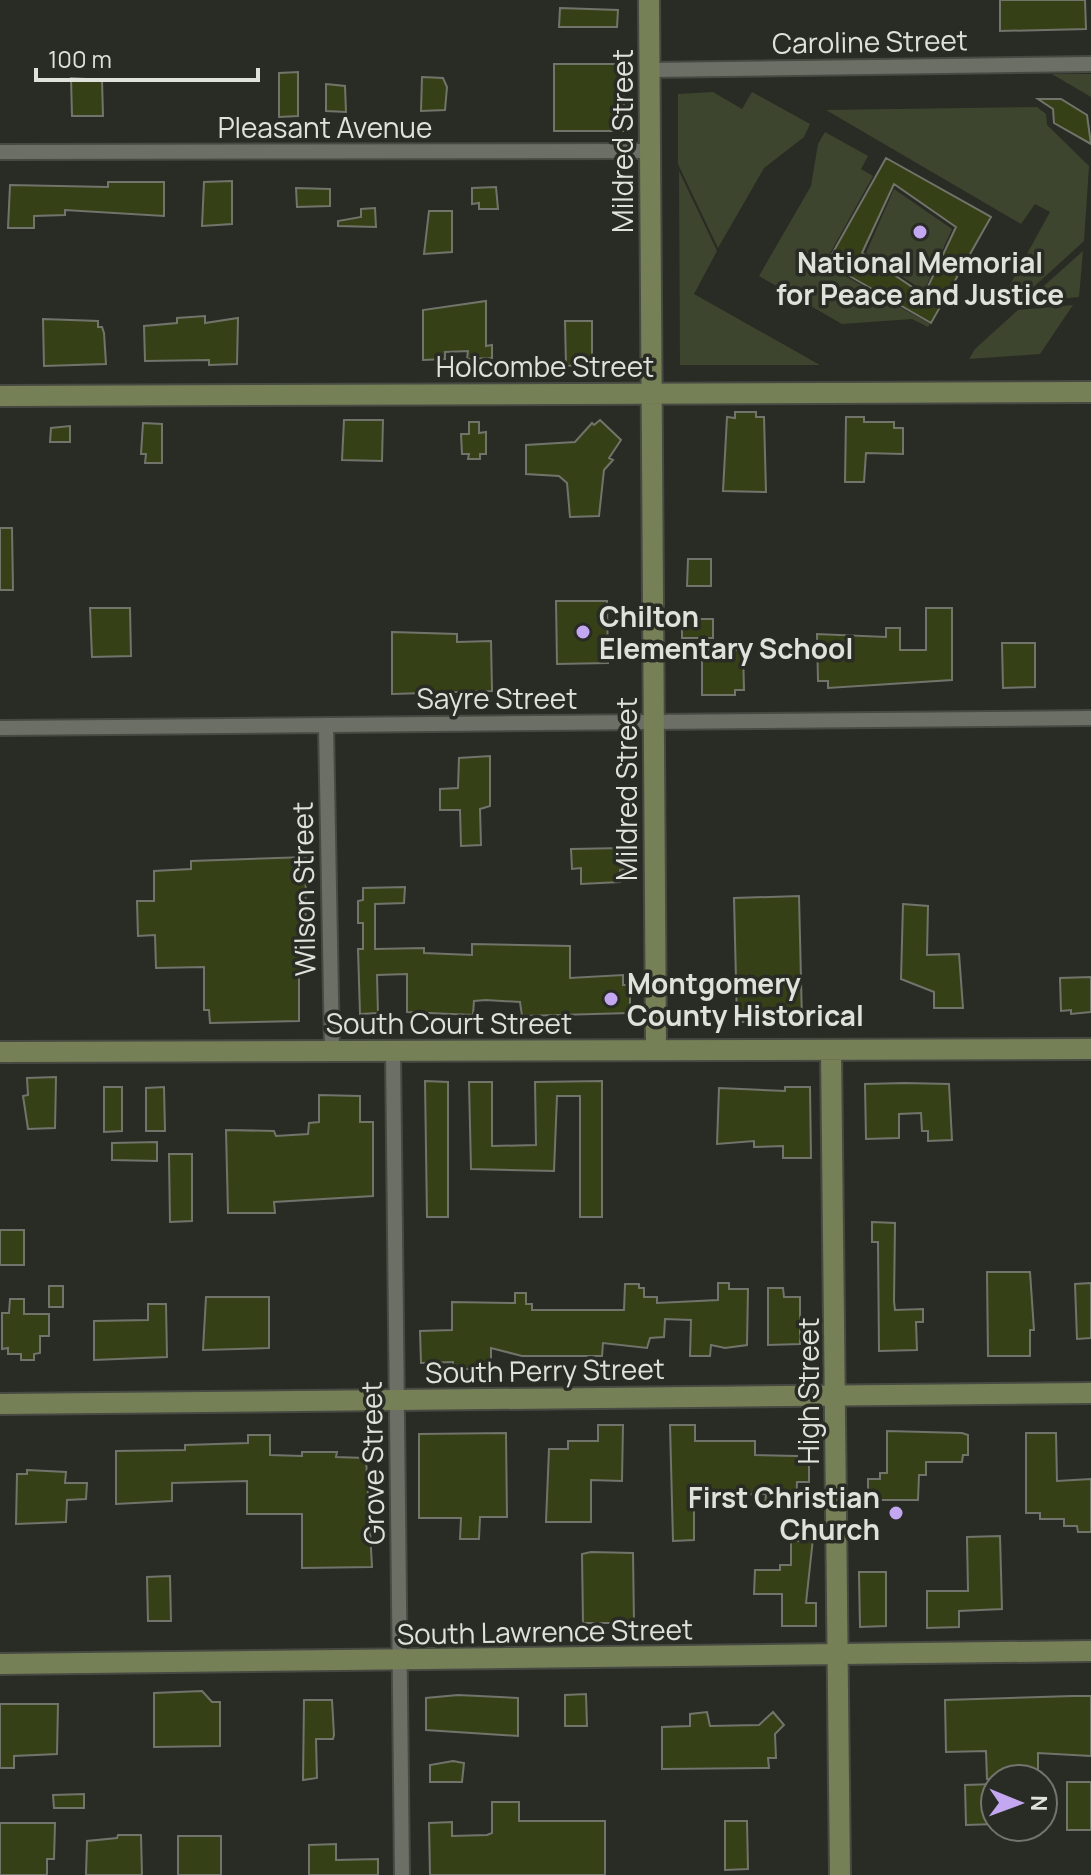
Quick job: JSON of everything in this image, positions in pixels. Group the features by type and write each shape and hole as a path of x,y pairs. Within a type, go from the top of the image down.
{"street":[{"name":"Mildred Street","path":"649,0 656,1050"},
{"name":"Caroline Street","path":"649,70 1091,64"},
{"name":"Pleasant Avenue","path":"0,152 650,151"},
{"name":"Holcombe Street","path":"0,396 1091,392"},
{"name":"Sayre Street","path":"0,728 1091,718"},
{"name":"Wilson Street","path":"326,725 332,1051"},
{"name":"South Court Street","path":"0,1052 1091,1049"},
{"name":"High Street","path":"831,1050 840,1875"},
{"name":"Grove Street","path":"393,1051 402,1875"},
{"name":"South Perry Street","path":"0,1404 1091,1393"},
{"name":"South Lawrence Street","path":"0,1664 1091,1651"}],"green space":[{"path":"1052,74 1091,74 1091,97"},
{"path":"713,92 742,109 752,92 810,124 804,137 764,168 718,248 678,164 678,94"},
{"path":"1037,107 1046,114 1047,125 1089,166 1084,241 1016,303 1000,303 1050,212 1035,204 1021,224 826,110"},
{"path":"825,132 868,156 861,169 873,176 824,264 930,324 928,327 912,319 842,324 759,276 811,186 818,144"},
{"path":"679,171 717,251 694,294 820,365 680,365"},
{"path":"894,189 952,229 924,291 866,253"},
{"path":"1083,251 1079,297 1026,302"},
{"path":"1073,305 1040,354 969,359 975,349 1018,310"}],"building":[{"path":"1000,0 1085,0 1086,29 1000,31"},
{"path":"560,8 618,10 617,27 559,27"},
{"path":"554,64 624,64 624,131 554,131"},
{"path":"298,72 298,116 279,117 279,73"},
{"path":"422,77 443,78 447,87 445,110 421,111"},
{"path":"71,78 102,80 103,116 72,116"},
{"path":"326,84 345,86 346,112 326,111"},
{"path":"1038,99 1061,99 1087,115 1091,144 1054,123 1053,109"},
{"path":"886,158 991,217 931,323 827,263","holes":["894,184 956,227 924,295 862,253"]},
{"path":"232,181 232,224 202,226 204,182"},
{"path":"108,182 164,182 164,216 65,210 65,215 34,216 34,228 8,228 10,185 108,187"},
{"path":"496,187 498,209 479,209 479,203 472,204 472,188"},
{"path":"296,188 330,189 330,206 297,207"},
{"path":"375,208 376,227 338,226 338,221 361,217 361,209"},
{"path":"429,211 452,211 452,252 424,254"},
{"path":"486,301 486,346 492,345 492,358 467,359 468,351 445,352 445,359 423,360 423,310"},
{"path":"205,316 205,323 238,318 237,364 209,365 209,360 145,361 144,326 177,323 177,318"},
{"path":"43,319 98,321 98,327 102,327 104,333 106,364 44,366"},
{"path":"565,321 592,321 592,364 566,366"},
{"path":"735,412 756,412 756,417 764,417 766,492 723,491 727,417 735,418"},
{"path":"846,417 864,417 864,422 894,422 894,428 903,428 903,454 866,453 864,482 845,482"},
{"path":"344,420 383,420 382,461 342,460"},
{"path":"600,420 621,440 609,458 613,460 604,470 599,516 570,517 567,483 559,476 526,474 526,445 575,442 592,423 594,425"},
{"path":"469,422 479,422 479,433 486,432 486,454 480,454 480,459 468,459 469,454 462,454 461,434 469,434"},
{"path":"143,423 162,424 162,463 145,463 146,454 141,454"},
{"path":"70,426 70,442 50,442 51,428"},
{"path":"0,528 12,528 13,590 0,590"},
{"path":"688,559 711,559 711,586 687,586"},
{"path":"556,601 607,601 608,663 557,664"},
{"path":"90,608 130,608 131,656 92,657"},
{"path":"926,608 952,608 952,680 828,688 828,681 818,681 817,634 886,637 886,628 900,628 900,650 926,650"},
{"path":"682,619 713,619 713,638 682,638"},
{"path":"392,632 457,634 457,642 491,641 492,691 392,694"},
{"path":"1002,643 1035,643 1035,687 1003,688"},
{"path":"702,649 743,650 744,690 735,690 735,695 702,695"},
{"path":"490,756 490,806 480,809 481,845 461,846 460,810 440,810 440,789 458,788 459,758"},
{"path":"624,848 625,869 620,870 620,882 581,884 581,868 572,869 571,849"},
{"path":"306,857 305,966 299,966 299,1021 210,1023 209,1010 204,1010 204,967 156,968 155,935 138,936 137,901 154,901 154,871 191,869 191,861"},
{"path":"405,887 404,903 375,904 375,949 424,948 424,953 472,955 472,944 570,946 570,978 623,975 623,985 630,985 630,1013 522,1016 520,1002 486,1000 474,1001 473,1015 407,1012 407,974 377,975 378,1013 360,1014 358,949 363,949 363,923 358,923 358,901 363,900 363,888"},
{"path":"799,896 802,1021 737,1022 734,898"},
{"path":"903,904 928,906 927,955 959,954 963,1008 934,1008 934,992 901,979"},
{"path":"1091,977 1091,1012 1071,1014 1071,1010 1061,1011 1060,978"},
{"path":"56,1077 55,1128 28,1129 23,1096 28,1095 27,1078"},
{"path":"425,1081 448,1082 448,1217 427,1217"},
{"path":"602,1081 602,1217 580,1217 580,1096 557,1096 554,1171 471,1169 469,1082 492,1082 492,1146 536,1145 535,1082"},
{"path":"865,1084 949,1084 952,1140 928,1141 928,1131 922,1131 921,1113 899,1114 899,1138 866,1139"},
{"path":"104,1087 122,1087 122,1131 104,1132"},
{"path":"164,1087 165,1131 146,1131 146,1088"},
{"path":"785,1087 810,1087 811,1158 783,1158 783,1146 754,1147 754,1141 717,1144 719,1088 785,1091"},
{"path":"319,1095 360,1096 360,1122 373,1122 373,1196 274,1202 275,1213 228,1213 226,1130 274,1131 276,1136 308,1134 309,1123 319,1122"},
{"path":"157,1142 157,1161 112,1160 112,1143"},
{"path":"169,1154 192,1154 192,1221 170,1222"},
{"path":"872,1222 895,1223 895,1310 923,1309 923,1322 916,1322 917,1350 879,1351 878,1242 872,1242"},
{"path":"0,1230 24,1230 24,1265 0,1265"},
{"path":"987,1272 1030,1272 1034,1330 1030,1330 1030,1356 988,1356"},
{"path":"718,1283 729,1283 729,1289 748,1289 747,1345 725,1348 711,1345 710,1356 690,1356 691,1320 665,1319 664,1337 650,1338 647,1348 603,1343 602,1356 522,1356 491,1348 491,1369 453,1369 453,1362 421,1363 420,1331 452,1330 452,1302 515,1303 515,1293 526,1293 526,1304 532,1304 532,1310 624,1310 625,1284 639,1284 639,1288 644,1288 644,1297 657,1297 657,1303 718,1300"},
{"path":"1091,1283 1091,1338 1077,1339 1075,1284"},
{"path":"49,1286 63,1286 63,1307 49,1307"},
{"path":"768,1288 783,1288 784,1297 800,1297 800,1344 768,1345"},
{"path":"206,1297 269,1297 269,1348 203,1350"},
{"path":"10,1299 24,1299 24,1314 49,1314 49,1336 40,1336 40,1353 34,1354 34,1360 21,1360 21,1354 8,1354 8,1348 2,1349 2,1313 9,1313"},
{"path":"148,1304 166,1304 167,1357 94,1360 94,1321 148,1320"},
{"path":"598,1425 623,1425 622,1481 591,1480 591,1522 546,1522 549,1449 568,1449 568,1441 598,1441"},
{"path":"670,1425 695,1425 695,1441 755,1441 755,1455 797,1456 797,1464 809,1464 809,1482 797,1482 796,1506 765,1505 766,1494 694,1496 694,1540 673,1541"},
{"path":"887,1431 962,1433 968,1435 968,1455 963,1455 962,1462 926,1462 926,1475 919,1475 918,1500 868,1500 868,1479 880,1479 880,1473 887,1473"},
{"path":"506,1433 507,1517 480,1517 479,1539 460,1539 461,1518 419,1518 419,1434"},
{"path":"1026,1433 1056,1433 1057,1481 1091,1479 1091,1532 1078,1532 1077,1526 1064,1526 1064,1519 1040,1519 1040,1513 1026,1513"},
{"path":"248,1435 270,1435 270,1455 302,1456 302,1452 337,1452 336,1457 366,1458 372,1567 302,1568 302,1514 247,1514 247,1481 172,1483 172,1501 116,1504 116,1451 185,1450 185,1445 248,1443"},
{"path":"27,1470 66,1472 65,1483 87,1483 86,1499 67,1500 66,1522 16,1524 17,1474 27,1474"},
{"path":"802,1529 814,1529 806,1603 816,1603 816,1626 782,1626 782,1594 754,1594 755,1570 780,1570 780,1565 791,1565 791,1541 802,1541"},
{"path":"1000,1536 1002,1609 959,1611 959,1627 927,1628 927,1591 968,1591 967,1537"},
{"path":"633,1553 634,1623 583,1623 582,1554"},
{"path":"859,1572 886,1572 886,1626 860,1627"},
{"path":"170,1576 171,1621 148,1621 147,1577"},
{"path":"202,1691 212,1702 220,1702 220,1746 154,1747 154,1693"},
{"path":"586,1694 587,1726 565,1726 565,1695"},
{"path":"458,1695 518,1698 518,1736 426,1730 426,1698"},
{"path":"1091,1696 1091,1756 1038,1753 1038,1763 986,1763 986,1751 946,1752 945,1700"},
{"path":"304,1700 332,1700 334,1735 333,1739 316,1739 317,1778 303,1780"},
{"path":"0,1704 58,1704 57,1754 14,1756 14,1768 0,1768"},
{"path":"707,1712 710,1726 759,1725 773,1712 784,1725 775,1734 776,1758 768,1758 769,1768 662,1769 662,1727 690,1726 690,1714"},
{"path":"453,1761 464,1763 462,1782 430,1782 430,1765"},
{"path":"1067,1782 1091,1782 1091,1830 1067,1830"},
{"path":"965,1785 979,1785 979,1825 966,1825"},
{"path":"84,1794 84,1808 54,1808 53,1795"},
{"path":"492,1802 519,1802 519,1821 605,1821 605,1875 430,1875 429,1823 452,1822 452,1836 487,1835 492,1833"},
{"path":"725,1821 747,1821 748,1869 725,1870"},
{"path":"0,1823 55,1823 54,1859 47,1859 47,1875 0,1875"},
{"path":"118,1835 141,1835 142,1875 86,1875 87,1841 117,1838"},
{"path":"178,1836 221,1836 221,1875 178,1875"},
{"path":"336,1844 336,1860 378,1859 378,1875 309,1875 309,1845"}],"place":[{"name":"National Memorial for Peace and Justice","path":"920,232"},
{"name":"Chilton Elementary School","path":"583,632"},
{"name":"Montgomery County Historical","path":"611,999"},
{"name":"First Christian Church","path":"896,1513"}]}
